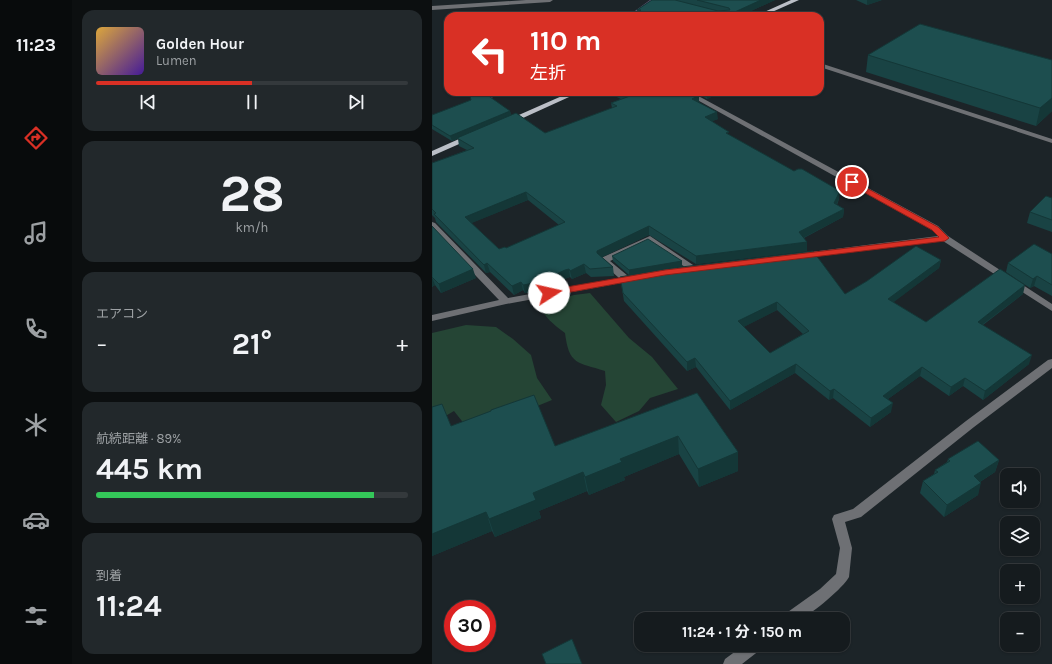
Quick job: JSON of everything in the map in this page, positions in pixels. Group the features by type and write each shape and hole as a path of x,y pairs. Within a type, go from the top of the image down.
{"main road":[{"path":"768,12 796,0"},
{"path":"505,123 569,96"},
{"path":"432,154 476,135"}],"street":[{"path":"432,8 550,0"},
{"path":"824,66 1052,141"},
{"path":"693,96 935,228 945,238 1052,308"},
{"path":"432,225 506,301"},
{"path":"796,257 945,238"},
{"path":"626,279 604,260 650,239 698,269 680,271"},
{"path":"432,318 506,301 646,276"},
{"path":"799,612 825,593 842,577 846,548 838,519 857,513 970,424 1052,363"},
{"path":"730,664 746,652"}],"green space":[{"path":"590,293 629,338 652,357 678,389 650,398 639,411 616,422 601,405 606,385 605,371 576,361 572,357 565,333 550,320 539,304 574,295"},
{"path":"466,325 496,327 513,339 531,355 537,378 552,400 503,420 469,430 454,411 432,424 432,333"}],"building":[{"path":"652,0 675,0 718,11 730,10 729,8 697,0 761,0 735,12 638,12 641,10 637,10"},
{"path":"920,24 1052,60 1052,98 1040,108 868,55"},
{"path":"470,96 489,96 510,111 450,136 432,125 432,115 471,100"},
{"path":"630,96 697,96 692,99 717,112 705,117 729,132 726,133 794,171 802,169 840,191 834,203 844,209 799,232 807,242 696,256 649,226 597,251 597,253 613,267 590,269 584,264 570,271 569,269 565,270 540,282 523,285 521,282 512,286 487,263 484,265 434,214 436,213 432,209 432,163 474,148 457,138 516,113 545,133 617,106 611,103","holes":["526,192 565,222 506,248 499,249 465,217"]},
{"path":"1046,196 1052,198 1052,220 1030,212"},
{"path":"432,226 473,269 439,284 432,277"},
{"path":"648,239 682,261 629,270 612,256"},
{"path":"1034,244 1052,254 1052,285 1037,276 1033,279 1008,263"},
{"path":"916,246 941,260 888,299 926,322 1000,269 1025,285 978,322 1032,355 985,391 965,378 951,387 922,367 883,396 893,403 871,418 834,389 830,391 796,364 730,401 695,358 687,362 623,293 620,277 665,269 813,251 845,294 867,281","holes":["777,302 809,331 770,353 738,321"]},
{"path":"697,393 738,452 698,469 678,436 620,459 622,462 585,477 583,472 533,493 536,500 489,519 486,512 432,534 432,407 442,404 451,426 534,395 555,446"},
{"path":"978,441 999,460 974,476 981,483 947,505 923,481 938,472 935,470 950,461 948,459"},
{"path":"572,639 582,664 546,664 542,654"}],"waterway":[{"path":"636,12 653,0"},
{"path":"481,101 492,96"}],"route":[{"path":"549,293 665,273 945,238 935,228 852,182"}]}
